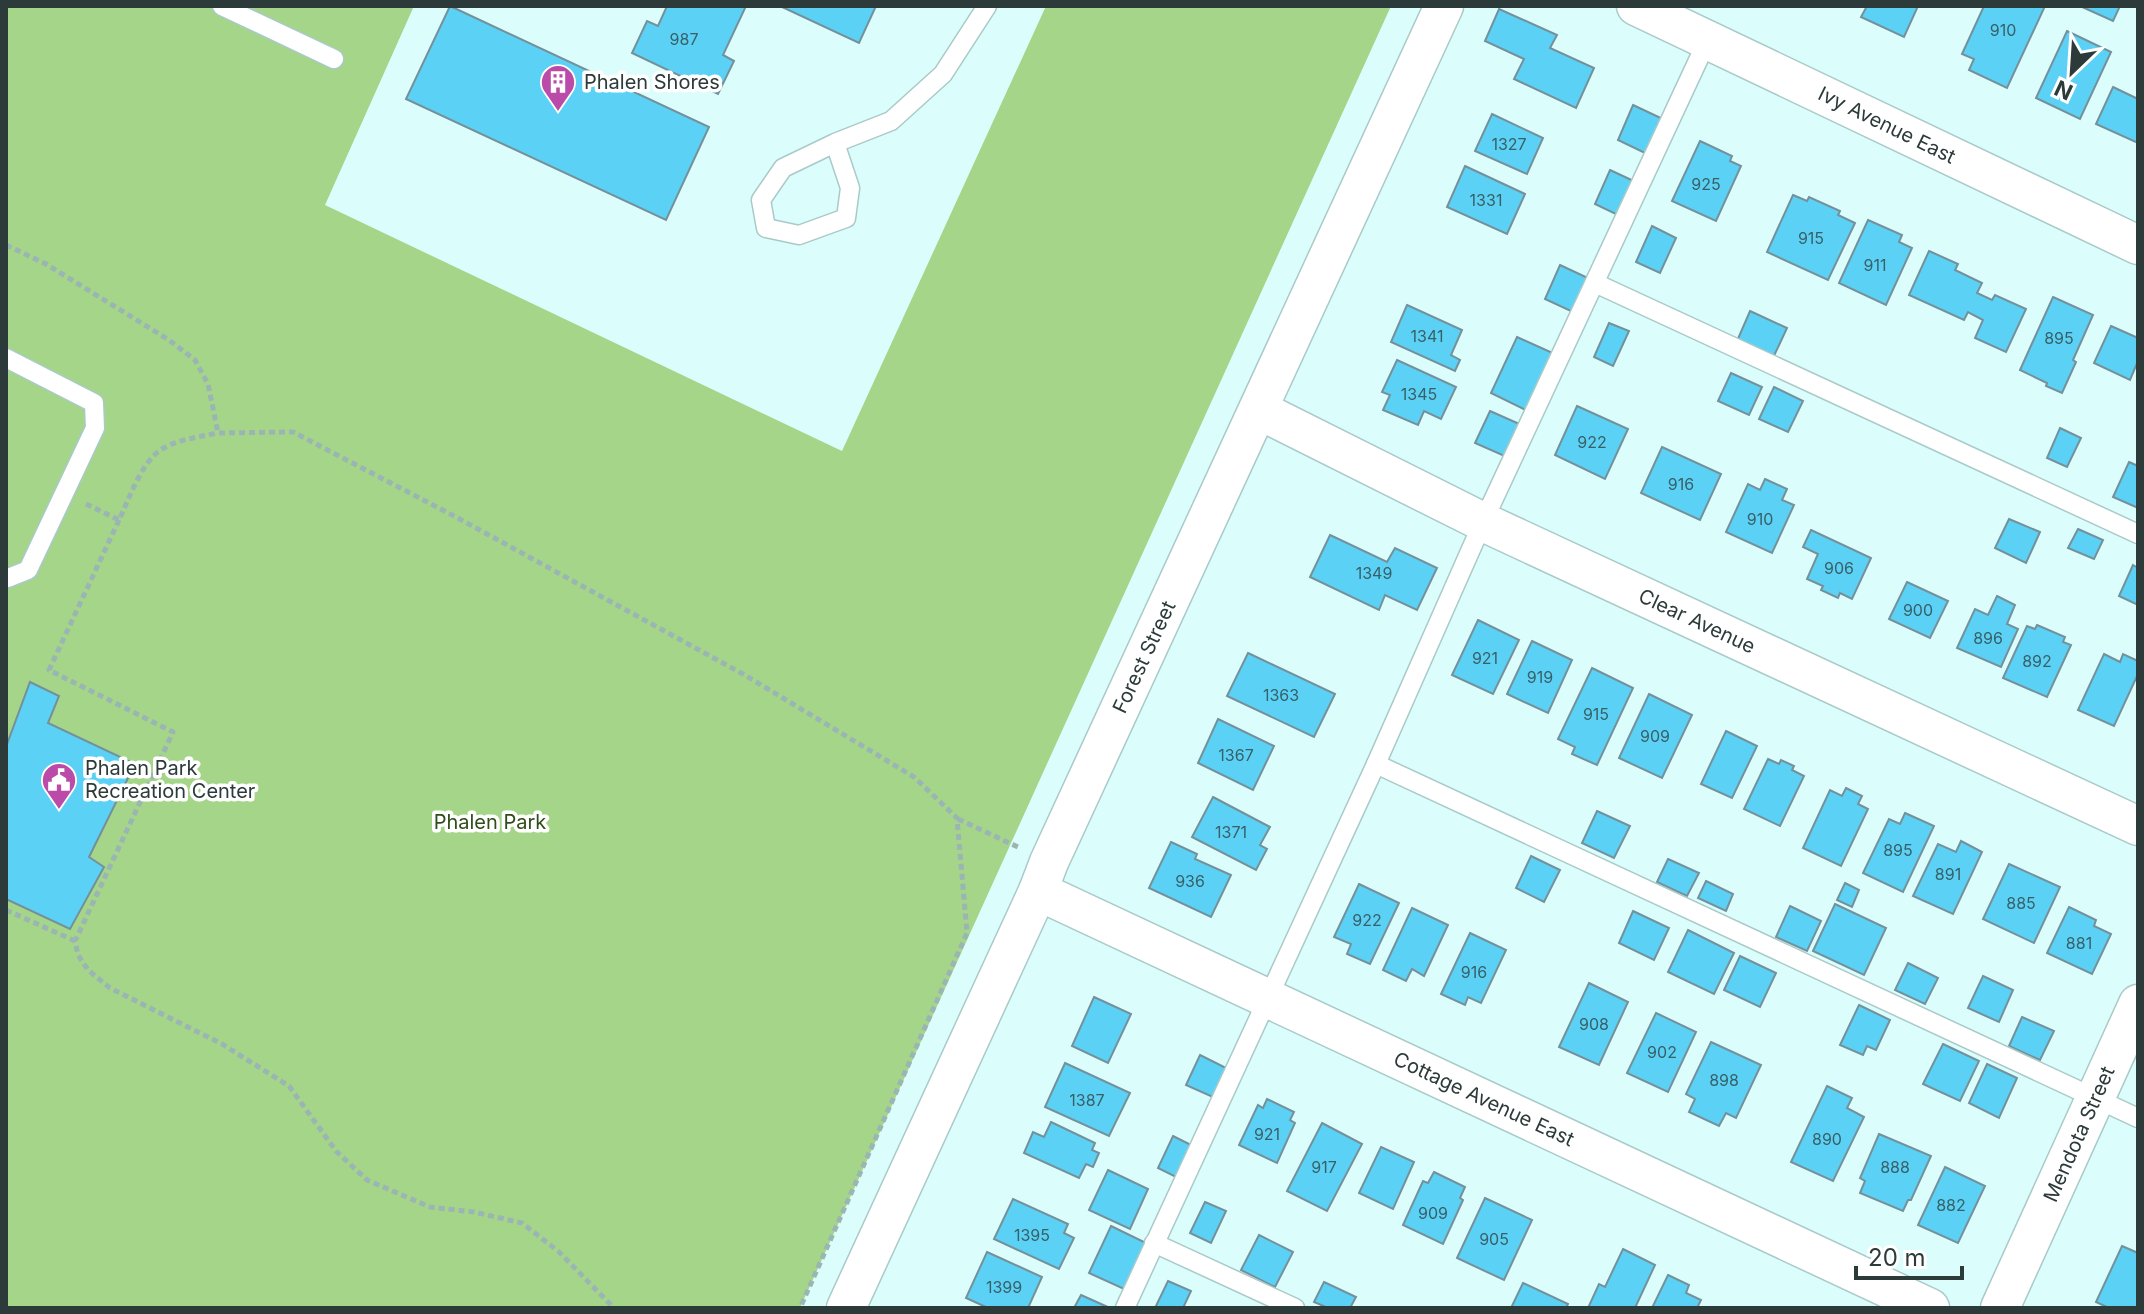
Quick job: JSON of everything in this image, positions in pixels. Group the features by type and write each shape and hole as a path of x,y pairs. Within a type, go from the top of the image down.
{"street":[{"name":"Forest Street","path":"846,1308 1444,6"},
{"name":"Ivy Avenue East","path":"1636,6 2138,245"},
{"name":"Clear Avenue","path":"1259,410 1483,522 2138,826"},
{"name":"Cottage Avenue East","path":"1043,876 1267,998 1930,1308"},
{"name":"Mendota Street","path":"2000,1308 2138,1004"}],"lane":[{"path":"222,6 334,59"},
{"path":"835,143 850,188 846,218 799,235 766,228 761,200 783,168 835,143 891,121 943,74 987,6"},
{"path":"1125,1308 1376,764 1483,522 1708,39"},
{"path":"1595,283 2138,534"},
{"path":"6,358 94,403 95,428 28,570 6,577"},
{"path":"1376,764 2138,1118"},
{"path":"1154,1243 1295,1308"}],"path":[{"path":"6,245 46,264 169,340 195,360 208,384 218,433"},
{"path":"614,1308 558,1251 522,1223 474,1212 430,1207 367,1180 336,1151 289,1086 222,1044 110,988 88,970 78,955 75,941 173,732 49,670 145,466 160,450 185,440 218,433 293,432 743,674 914,777 957,818 1043,876"},
{"path":"64,493 119,520"},
{"path":"800,1308 967,933 957,818"},
{"path":"6,910 75,941"}],"green space":[{"name":"Phalen Park","path":"6,6 414,6 325,205 842,451 1046,6 1391,6 800,1308 6,1308"}],"building":[{"name":"Phalen Shores","path":"450,6 709,127 666,220 406,99"},
{"path":"667,6 746,6 723,55 734,61 718,94 632,53 647,21 658,26"},
{"path":"780,6 876,6 859,43"},
{"path":"1867,6 1918,6 1904,37 1861,17"},
{"path":"1984,6 2045,6 2007,88 1969,70 1974,59 1962,54"},
{"path":"2080,6 2120,6 2113,21"},
{"path":"1499,9 1557,35 1550,48 1594,68 1576,108 1514,79 1524,59 1485,41"},
{"path":"2067,31 2111,52 2080,119 2036,98"},
{"path":"2113,87 2138,99 2138,143 2096,124"},
{"path":"1633,105 1665,120 1649,155 1618,140"},
{"path":"1492,114 1543,138 1527,174 1475,151"},
{"path":"1700,141 1732,156 1730,161 1741,166 1716,221 1672,201"},
{"path":"1465,166 1525,194 1507,234 1447,207"},
{"path":"1610,170 1638,183 1622,217 1595,204"},
{"path":"1793,195 1807,201 1809,197 1840,211 1838,215 1855,223 1828,280 1767,252"},
{"path":"1868,220 1902,235 1899,242 1912,248 1886,305 1839,283"},
{"path":"1652,226 1676,238 1660,273 1636,262"},
{"path":"1929,251 1958,264 1955,270 1982,283 1977,293 1992,300 1995,295 2026,309 2006,352 1975,338 1983,320 1968,312 1964,320 1909,295"},
{"path":"1560,265 1590,279 1575,313 1545,299"},
{"path":"2053,297 2093,315 2062,393 2020,370"},
{"path":"1407,305 1462,330 1451,355 1460,360 1455,371 1391,342"},
{"path":"1750,311 1787,328 1773,358 1737,341"},
{"path":"1609,323 1629,331 1613,366 1594,357"},
{"path":"2111,326 2138,338 2138,361 2130,380 2094,363"},
{"path":"1517,337 1557,355 1530,412 1491,393"},
{"path":"1397,360 1456,387 1441,419 1424,411 1418,425 1383,410 1390,395 1382,392"},
{"path":"1731,373 1762,387 1749,415 1718,401"},
{"path":"1774,387 1803,401 1788,432 1759,419"},
{"path":"1577,406 1628,429 1605,479 1555,455"},
{"path":"1490,411 1524,426 1509,458 1475,443"},
{"path":"2060,428 2081,438 2067,467 2047,458"},
{"path":"1662,447 1721,474 1700,520 1641,493"},
{"path":"2129,462 2138,466 2138,508 2113,497"},
{"path":"1765,479 1787,489 1782,500 1794,505 1772,553 1726,532 1748,484 1760,490"},
{"path":"2009,519 2040,532 2026,563 1995,548"},
{"path":"2078,529 2103,540 2094,559 2068,548"},
{"path":"1811,530 1871,558 1852,599 1840,593 1838,598 1807,579 1818,554 1803,547"},
{"path":"1330,535 1387,562 1395,548 1437,568 1417,610 1385,595 1379,610 1310,577"},
{"path":"2133,565 2138,568 2138,605 2119,596"},
{"path":"1907,582 1948,601 1930,638 1889,619"},
{"path":"1997,596 2015,605 2007,624 2018,629 2001,667 1957,648 1975,609 1988,615"},
{"path":"1478,620 1519,640 1493,694 1452,675"},
{"path":"2037,625 2065,637 2063,642 2071,645 2047,697 2003,678 2027,626 2035,629"},
{"path":"1532,641 1572,660 1548,713 1507,694"},
{"path":"1248,653 1335,694 1314,737 1227,696"},
{"path":"2104,654 2120,662 2123,654 2138,661 2138,674 2114,726 2078,710"},
{"path":"1592,668 1633,688 1597,765 1572,754 1575,747 1558,739"},
{"name":"Phalen Park Recreation Center","path":"30,682 59,696 48,723 135,764 89,857 104,867 70,929 6,899 6,747"},
{"path":"1649,694 1692,715 1662,778 1619,758"},
{"path":"1218,719 1274,746 1253,790 1198,763"},
{"path":"1726,731 1757,746 1732,798 1701,784"},
{"path":"1768,759 1779,764 1781,760 1794,766 1792,770 1804,776 1780,826 1744,809"},
{"path":"1846,788 1862,796 1858,804 1868,809 1841,866 1803,848 1830,790 1842,796"},
{"path":"1213,797 1270,827 1260,845 1267,849 1256,870 1192,837"},
{"path":"1597,811 1630,826 1614,858 1582,843"},
{"path":"1905,813 1934,826 1903,892 1863,873 1889,819 1900,824"},
{"path":"1961,841 1982,852 1953,914 1913,896 1938,844 1956,852"},
{"path":"1171,842 1197,854 1195,859 1231,875 1211,917 1149,888"},
{"path":"1531,856 1560,870 1544,902 1516,888"},
{"path":"1668,859 1699,873 1687,896 1657,882"},
{"path":"2009,864 2060,887 2034,943 1983,919"},
{"path":"1706,881 1733,894 1726,911 1698,898"},
{"path":"1845,883 1859,890 1852,907 1837,900"},
{"path":"1359,884 1399,903 1370,964 1347,954 1351,944 1334,937"},
{"path":"1835,904 1886,928 1864,975 1813,951"},
{"path":"1790,906 1821,921 1807,951 1776,937"},
{"path":"2069,907 2096,920 2094,926 2111,934 2092,974 2047,953"},
{"path":"1412,908 1448,925 1424,976 1412,969 1406,981 1383,970"},
{"path":"1633,911 1669,928 1654,960 1619,943"},
{"path":"1688,930 1734,953 1714,994 1668,972"},
{"path":"1470,933 1506,950 1481,1003 1468,997 1465,1005 1441,994"},
{"path":"1740,956 1776,973 1760,1007 1724,990"},
{"path":"1908,963 1938,978 1925,1004 1895,990"},
{"path":"1983,976 2013,990 1999,1022 1968,1008"},
{"path":"1589,983 1628,1002 1599,1065 1559,1047"},
{"path":"1094,997 1131,1014 1108,1063 1072,1046"},
{"path":"1859,1005 1890,1020 1876,1050 1867,1046 1863,1055 1840,1045"},
{"path":"1656,1013 1696,1032 1668,1092 1627,1073"},
{"path":"2022,1017 2054,1031 2040,1060 2009,1046"},
{"path":"1711,1042 1761,1065 1736,1118 1726,1113 1719,1126 1689,1112 1695,1099 1686,1094"},
{"path":"1943,1044 1979,1061 1960,1101 1923,1084"},
{"path":"1200,1055 1228,1069 1215,1098 1186,1085"},
{"path":"1065,1063 1130,1093 1109,1136 1045,1107"},
{"path":"1987,1064 2017,1078 1999,1118 1969,1103"},
{"path":"1827,1086 1852,1098 1847,1108 1864,1117 1833,1181 1791,1162"},
{"path":"1267,1099 1294,1112 1290,1120 1295,1123 1277,1163 1239,1145 1258,1105 1263,1108"},
{"path":"1051,1122 1095,1143 1092,1150 1099,1153 1093,1167 1086,1164 1079,1178 1024,1153 1033,1132 1044,1137"},
{"path":"1322,1123 1362,1144 1327,1211 1287,1191"},
{"path":"1879,1134 1931,1156 1903,1211 1860,1193 1865,1181 1860,1178"},
{"path":"1173,1136 1193,1146 1178,1178 1158,1168"},
{"path":"1381,1147 1414,1162 1393,1209 1359,1193"},
{"path":"1945,1167 1985,1186 1958,1243 1918,1225"},
{"path":"1108,1170 1148,1189 1130,1229 1089,1210"},
{"path":"1434,1172 1465,1187 1460,1198 1463,1200 1443,1244 1403,1225 1423,1181 1428,1183"},
{"path":"1485,1198 1532,1220 1504,1280 1457,1258"},
{"path":"1013,1199 1068,1224 1064,1233 1074,1238 1059,1269 994,1239"},
{"path":"1205,1202 1226,1211 1211,1243 1190,1233"},
{"path":"1111,1226 1146,1243 1124,1289 1089,1273"},
{"path":"1259,1235 1293,1252 1275,1287 1241,1270"},
{"path":"2122,1246 2138,1253 2138,1308 2109,1308 2096,1302"},
{"path":"1623,1249 1655,1265 1635,1308 1588,1308 1599,1284 1605,1287"},
{"path":"987,1252 1042,1277 1028,1308 988,1308 966,1298"},
{"path":"1668,1275 1689,1285 1686,1293 1701,1300 1697,1308 1652,1308"},
{"path":"1168,1281 1191,1291 1183,1308 1155,1308"},
{"path":"1324,1282 1356,1297 1350,1308 1328,1308 1314,1302"},
{"path":"1523,1283 1568,1304 1566,1308 1511,1308"},
{"path":"1081,1295 1110,1308 1074,1308"}],"place":[{"name":"Phalen Shores","path":"558,113"},
{"name":"Phalen Park Recreation Center","path":"59,811"}]}
